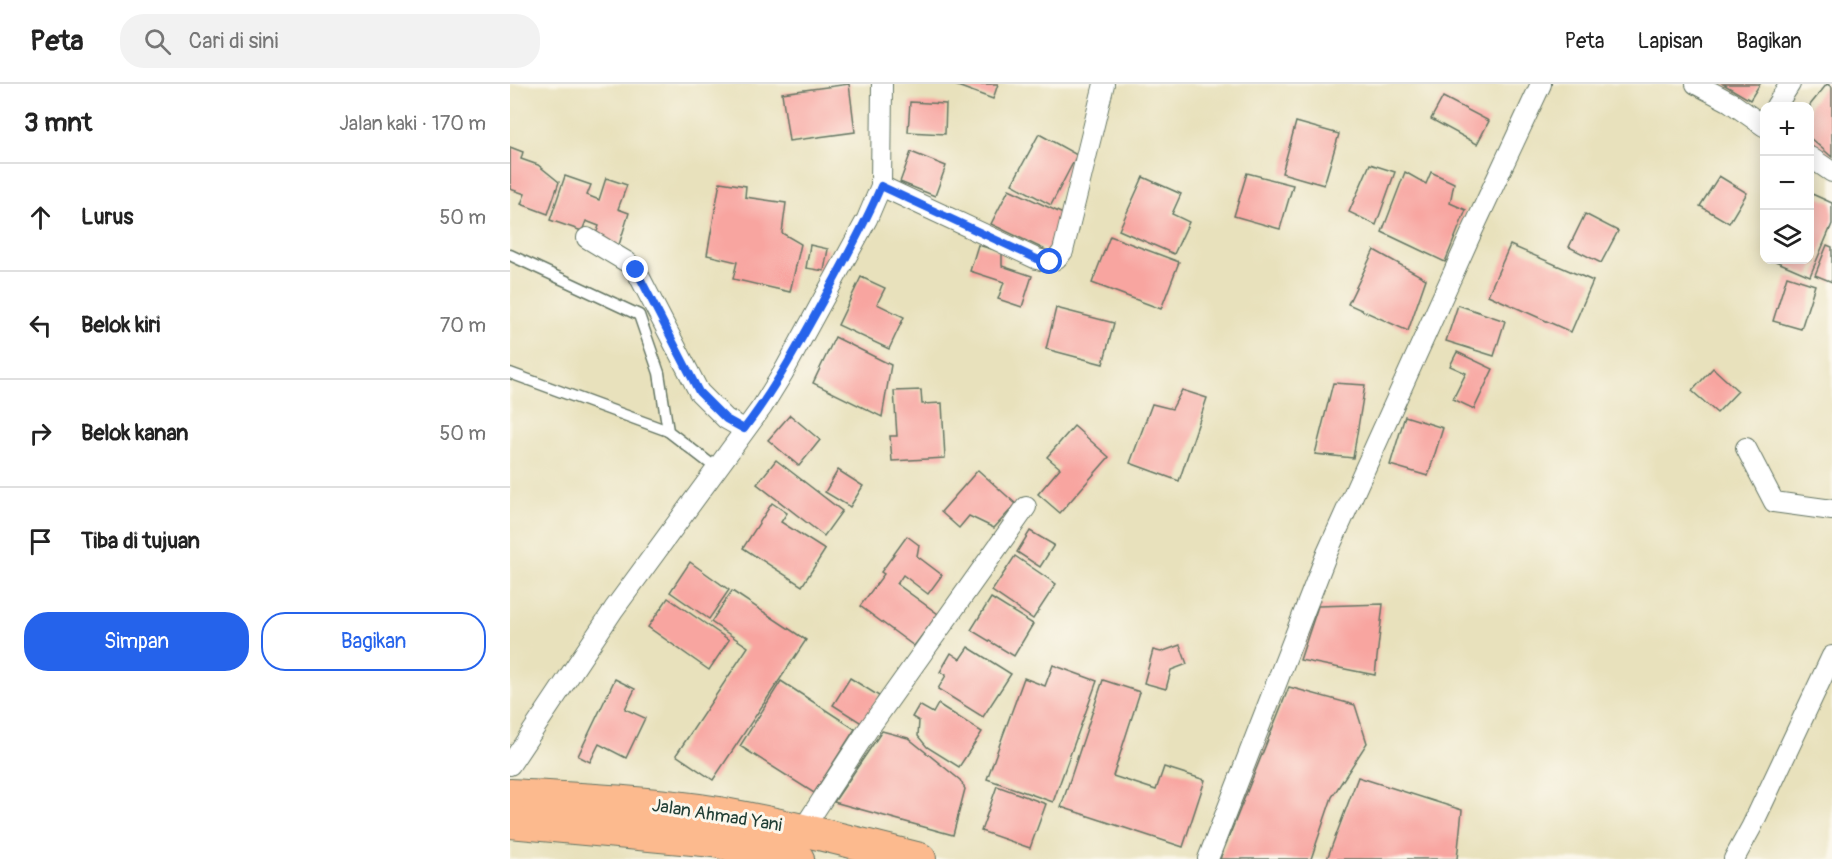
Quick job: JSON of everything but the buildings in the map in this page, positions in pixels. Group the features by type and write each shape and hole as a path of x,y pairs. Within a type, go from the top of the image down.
{"main road":[{"name":"Jalan Ahmad Yani","path":"510,795 629,802 719,813 802,829 920,859"},
{"path":"510,822 711,850 798,859"}],"street":[{"path":"510,765 614,609 762,407 867,219 881,186 882,84"},
{"path":"881,186 1037,259 1050,262 1057,260 1063,251 1104,84"},
{"path":"1209,859 1327,553 1541,84"},
{"path":"1696,84 1730,102 1760,122"},
{"path":"1779,102 1790,84"},
{"path":"1814,160 1832,172"},
{"path":"587,238 636,270 699,392 726,419 744,429"},
{"path":"1746,448 1774,502 1832,510"},
{"path":"802,829 867,731 1026,507"},
{"path":"1734,859 1752,826 1832,656"}],"lane":[{"path":"510,255 639,315 659,373 668,431"},
{"path":"510,373 668,431 716,468"}],"route":[{"path":"636,270 699,392 726,419 744,429 762,407 783,372 867,219 881,186 1037,259 1050,262"}]}
